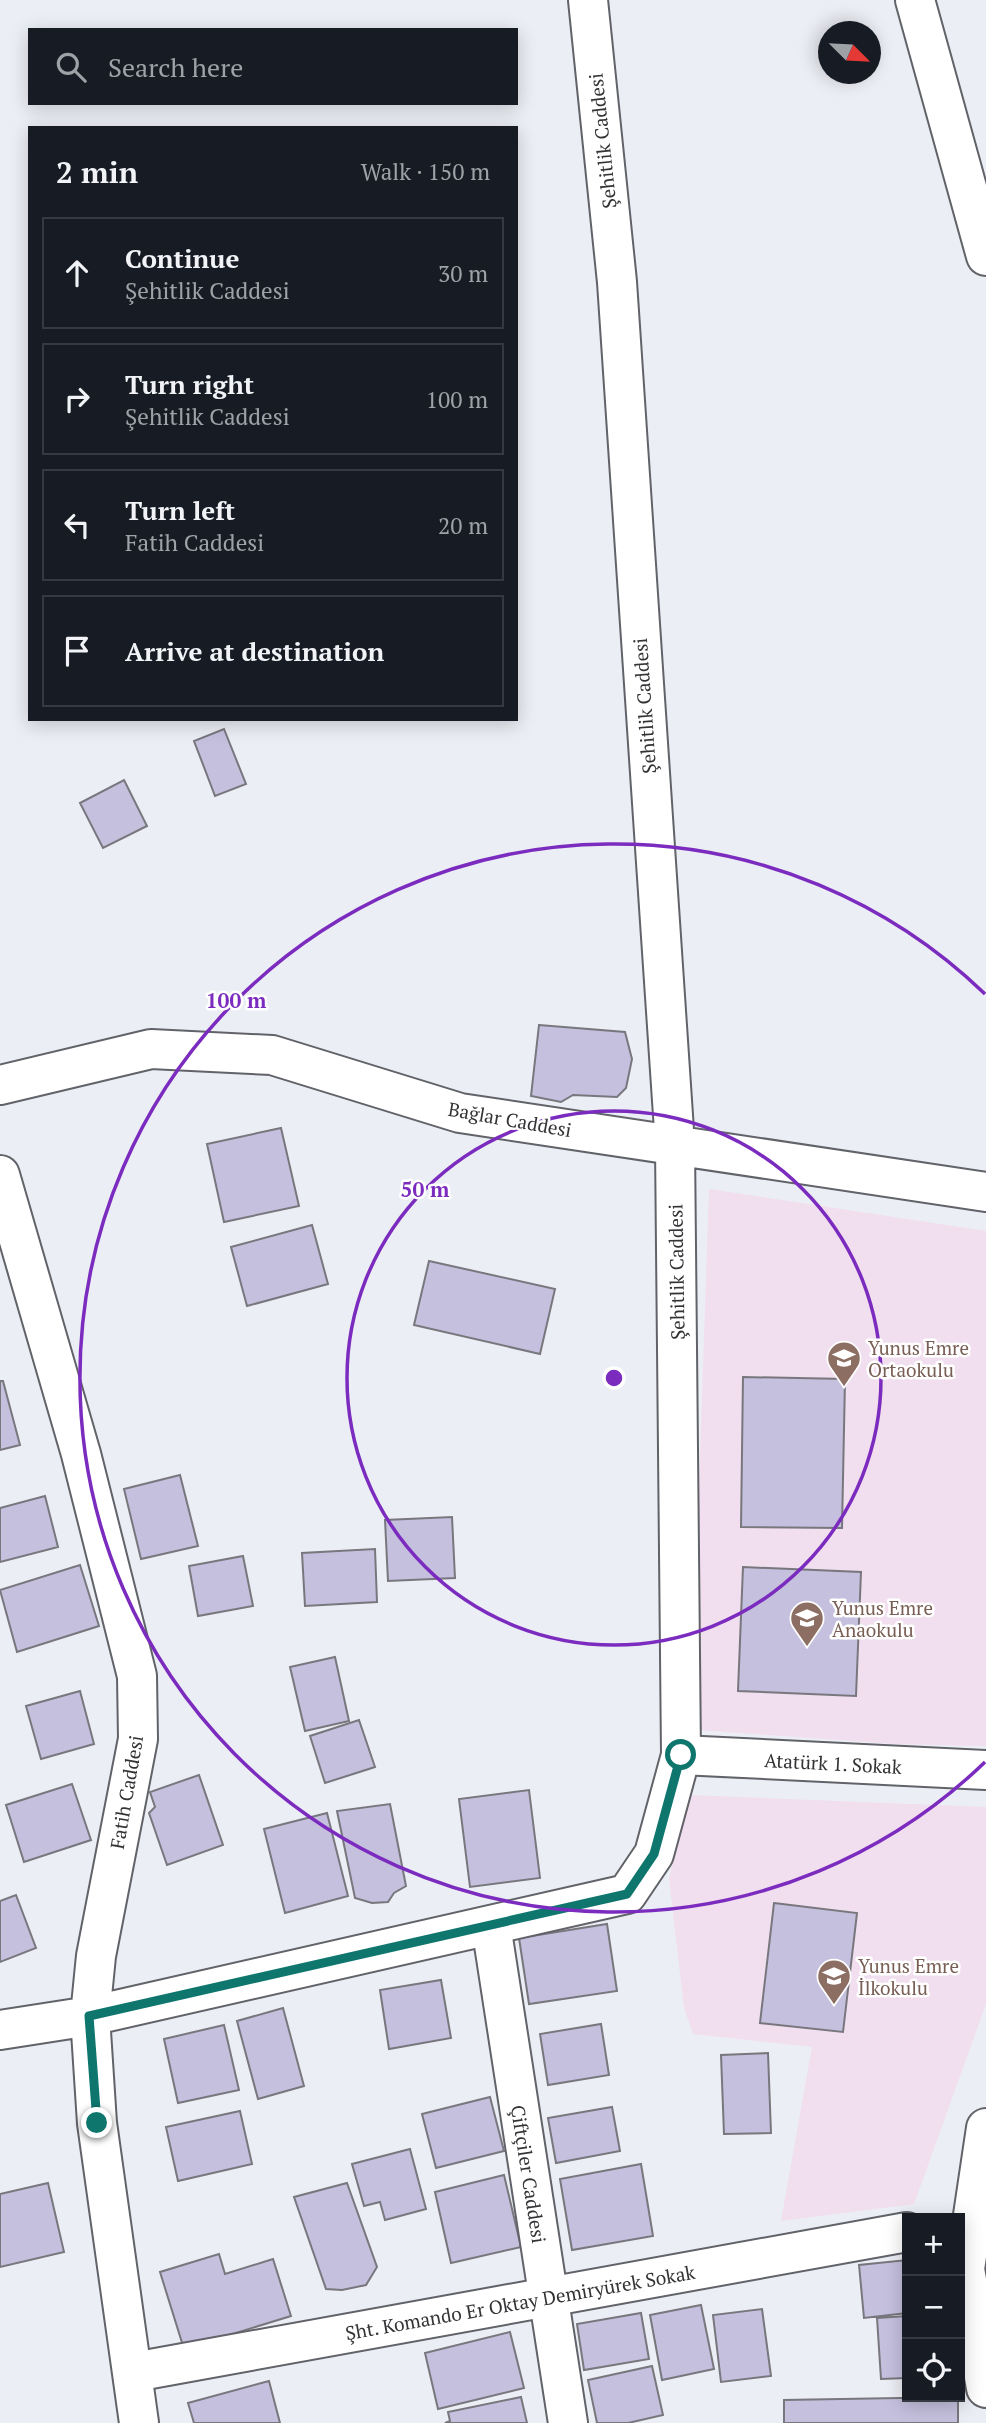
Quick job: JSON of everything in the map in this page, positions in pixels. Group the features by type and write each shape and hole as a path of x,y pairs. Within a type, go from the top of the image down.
{"street":[{"name":"Şehitlik Caddesi","path":"0,2030 89,2016 627,1894 654,1854 681,1755 675,1145 617,282 588,0"},
{"path":"915,0 986,256"},
{"name":"Bağlar Caddesi","path":"0,1085 152,1049 272,1055 460,1113 986,1192"},
{"name":"Fatih Caddesi","path":"0,1175 81,1454 136,1676 138,1739 96,1956 89,2016 97,2123 134,2372 139,2423"},
{"name":"Atatürk 1. Sokak","path":"681,1755 986,1770"},
{"name":"Çiftçiler Caddesi","path":"491,1925 568,2423"},
{"path":"986,2128 965,2269 986,2388"},
{"name":"Şht. Komando Er Oktay Demiryürek Sokak","path":"134,2372 902,2233"}],"shaded area":[{"name":"Yunus Emre Ortaokulu","path":"709,1189 986,1231 986,1746 896,1744 696,1730 697,1545"},
{"name":"Yunus Emre İlkokulu","path":"690,1795 986,1807 986,2004 914,2204 781,2221 812,2047 693,2034 684,2008 669,1878"}],"building":[{"path":"224,729 246,784 215,796 194,741"},
{"path":"124,780 147,826 103,848 80,803"},
{"path":"539,1025 625,1032 632,1059 626,1088 617,1097 573,1095 561,1102 531,1096"},
{"path":"281,1128 299,1206 224,1222 207,1144"},
{"path":"312,1225 328,1284 247,1306 231,1247"},
{"path":"429,1261 555,1289 540,1354 414,1325"},
{"path":"743,1377 845,1379 842,1528 741,1527"},
{"path":"0,1381 3,1381 20,1445 0,1450"},
{"path":"180,1475 198,1546 141,1559 124,1489"},
{"path":"45,1496 58,1547 0,1562 0,1508"},
{"path":"452,1517 455,1578 388,1581 385,1520"},
{"path":"375,1549 377,1602 305,1606 302,1553"},
{"path":"243,1556 253,1606 198,1616 189,1566"},
{"path":"80,1565 99,1626 17,1652 0,1590"},
{"path":"743,1567 861,1572 856,1696 738,1691"},
{"path":"335,1657 349,1721 305,1731 290,1667"},
{"path":"80,1691 94,1744 41,1759 26,1706"},
{"path":"359,1720 375,1767 325,1783 310,1736"},
{"path":"199,1775 223,1845 167,1865 149,1813 155,1807 150,1792"},
{"path":"72,1784 91,1840 24,1862 6,1805"},
{"path":"529,1790 540,1878 470,1887 459,1799"},
{"path":"390,1804 406,1886 394,1893 388,1902 372,1903 355,1898 337,1811"},
{"path":"327,1813 348,1896 285,1913 264,1829"},
{"path":"16,1895 36,1948 0,1962 0,1901"},
{"path":"774,1903 857,1913 843,2032 760,2023"},
{"path":"607,1924 617,1991 529,2004 519,1938"},
{"path":"441,1980 451,2038 389,2049 380,1990"},
{"path":"283,2008 304,2086 258,2099 237,2021"},
{"path":"601,2024 609,2075 548,2085 540,2034"},
{"path":"224,2025 239,2090 178,2103 164,2039"},
{"path":"768,2053 771,2133 724,2134 721,2055"},
{"path":"490,2097 504,2151 436,2168 422,2114"},
{"path":"612,2107 620,2151 556,2163 548,2118"},
{"path":"240,2111 252,2164 178,2181 166,2127"},
{"path":"410,2149 426,2209 385,2220 380,2202 364,2206 352,2164"},
{"path":"641,2164 653,2236 572,2250 560,2179"},
{"path":"504,2175 521,2247 451,2263 435,2192"},
{"path":"48,2183 64,2252 0,2267 0,2194"},
{"path":"347,2183 377,2267 366,2285 342,2290 326,2289 294,2197"},
{"path":"219,2254 225,2274 273,2259 291,2316 184,2349 160,2272"},
{"path":"902,2261 902,2314 864,2318 859,2265"},
{"path":"701,2305 714,2369 662,2380 650,2315"},
{"path":"762,2309 771,2376 721,2382 713,2315"},
{"path":"641,2313 649,2359 584,2370 577,2324"},
{"path":"902,2316 902,2378 881,2379 877,2318"},
{"path":"510,2332 524,2388 438,2409 425,2353"},
{"path":"652,2366 663,2415 628,2423 597,2423 588,2380"},
{"path":"269,2381 280,2423 194,2423 188,2403"},
{"path":"521,2397 527,2423 445,2423 450,2421 448,2412"},
{"path":"902,2398 902,2402 958,2402 958,2423 784,2423 784,2400"}],"place":[{"name":"Yunus Emre Ortaokulu","path":"844,1388"},
{"name":"Yunus Emre Anaokulu","path":"807,1648"},
{"name":"Yunus Emre İlkokulu","path":"834,2006"}],"route":[{"path":"97,2123 89,2016 627,1894 654,1854 681,1755"}]}
